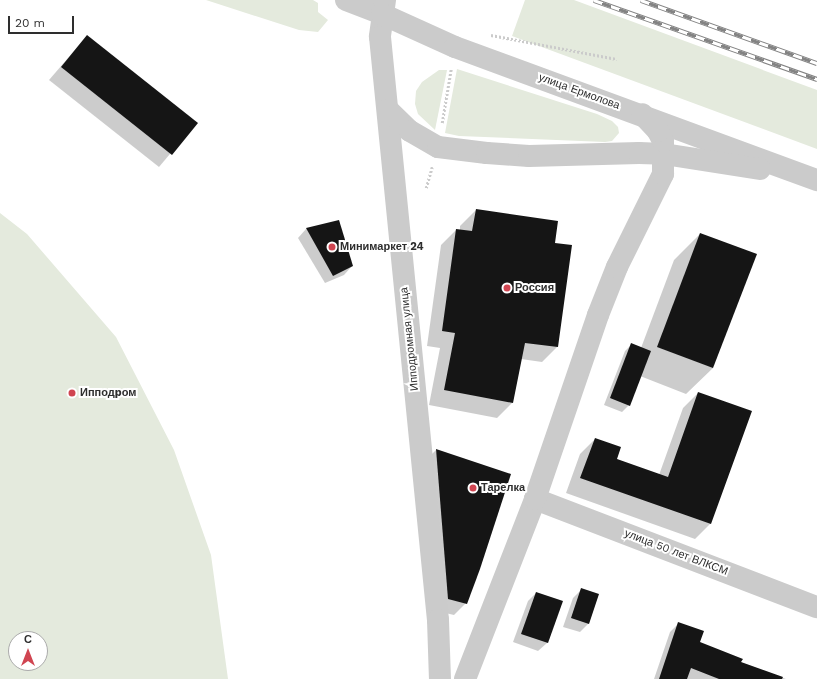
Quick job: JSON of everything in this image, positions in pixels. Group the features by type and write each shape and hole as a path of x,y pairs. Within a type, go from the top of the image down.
{"street":[{"name":"улица Ермолова","path":"346,0 384,7 455,47 642,114 815,179"},
{"name":"Ипподромная улица","path":"384,7 380,37 438,620 440,679"},
{"name":"улица Ермолова","path":"388,110 410,131 438,147 529,156 639,153 664,154 815,179"},
{"path":"465,679 535,498 617,267 662,174 664,154 662,141 658,131 642,114"},
{"name":"улица 50 лет ВЛКСМ","path":"535,498 817,607"}],"path":[{"path":"488,35 617,59"},
{"path":"426,188 438,147 455,47"}],"shaded area":[{"path":"206,0 313,0 318,3 318,12 328,20 318,32 299,30"},
{"path":"525,0 574,0 817,90 817,149 512,36"},
{"path":"457,69 597,114 612,121 618,127 619,133 612,141 605,142 459,136 445,133"},
{"path":"439,70 447,70 435,130 418,114 415,104 416,91 422,82"},
{"name":"Ипподpом","path":"0,213 27,234 116,337 174,450 211,555 228,679 0,679"}],"building":[{"path":"87,35 198,123 172,155 61,67"},
{"name":"Россия","path":"476,209 558,221 555,243 572,245 558,347 525,343 513,403 444,390 455,333 442,331 456,229 472,231"},
{"name":"Минимаркет 24","path":"339,220 353,266 333,276 306,228"},
{"path":"700,233 757,254 713,368 657,347"},
{"path":"631,343 651,351 630,406 610,398"},
{"path":"698,392 752,411 711,524 580,478 595,438 621,447 617,459 668,477"},
{"path":"436,449 511,474 467,604 448,599"},
{"path":"581,588 599,594 589,624 571,618"},
{"path":"536,592 563,601 548,643 521,634"},
{"path":"678,622 704,631 700,642 743,659 741,662 783,677 782,679 719,679 691,668 687,679 659,679"}],"railway":[{"path":"594,0 817,79"},
{"path":"641,0 817,63"}],"place":[{"name":"Минимаркет 24","path":"332,247"},
{"name":"Россия","path":"507,288"},
{"name":"Ипподpом","path":"72,393"},
{"name":"Тарелка","path":"473,488"}]}
